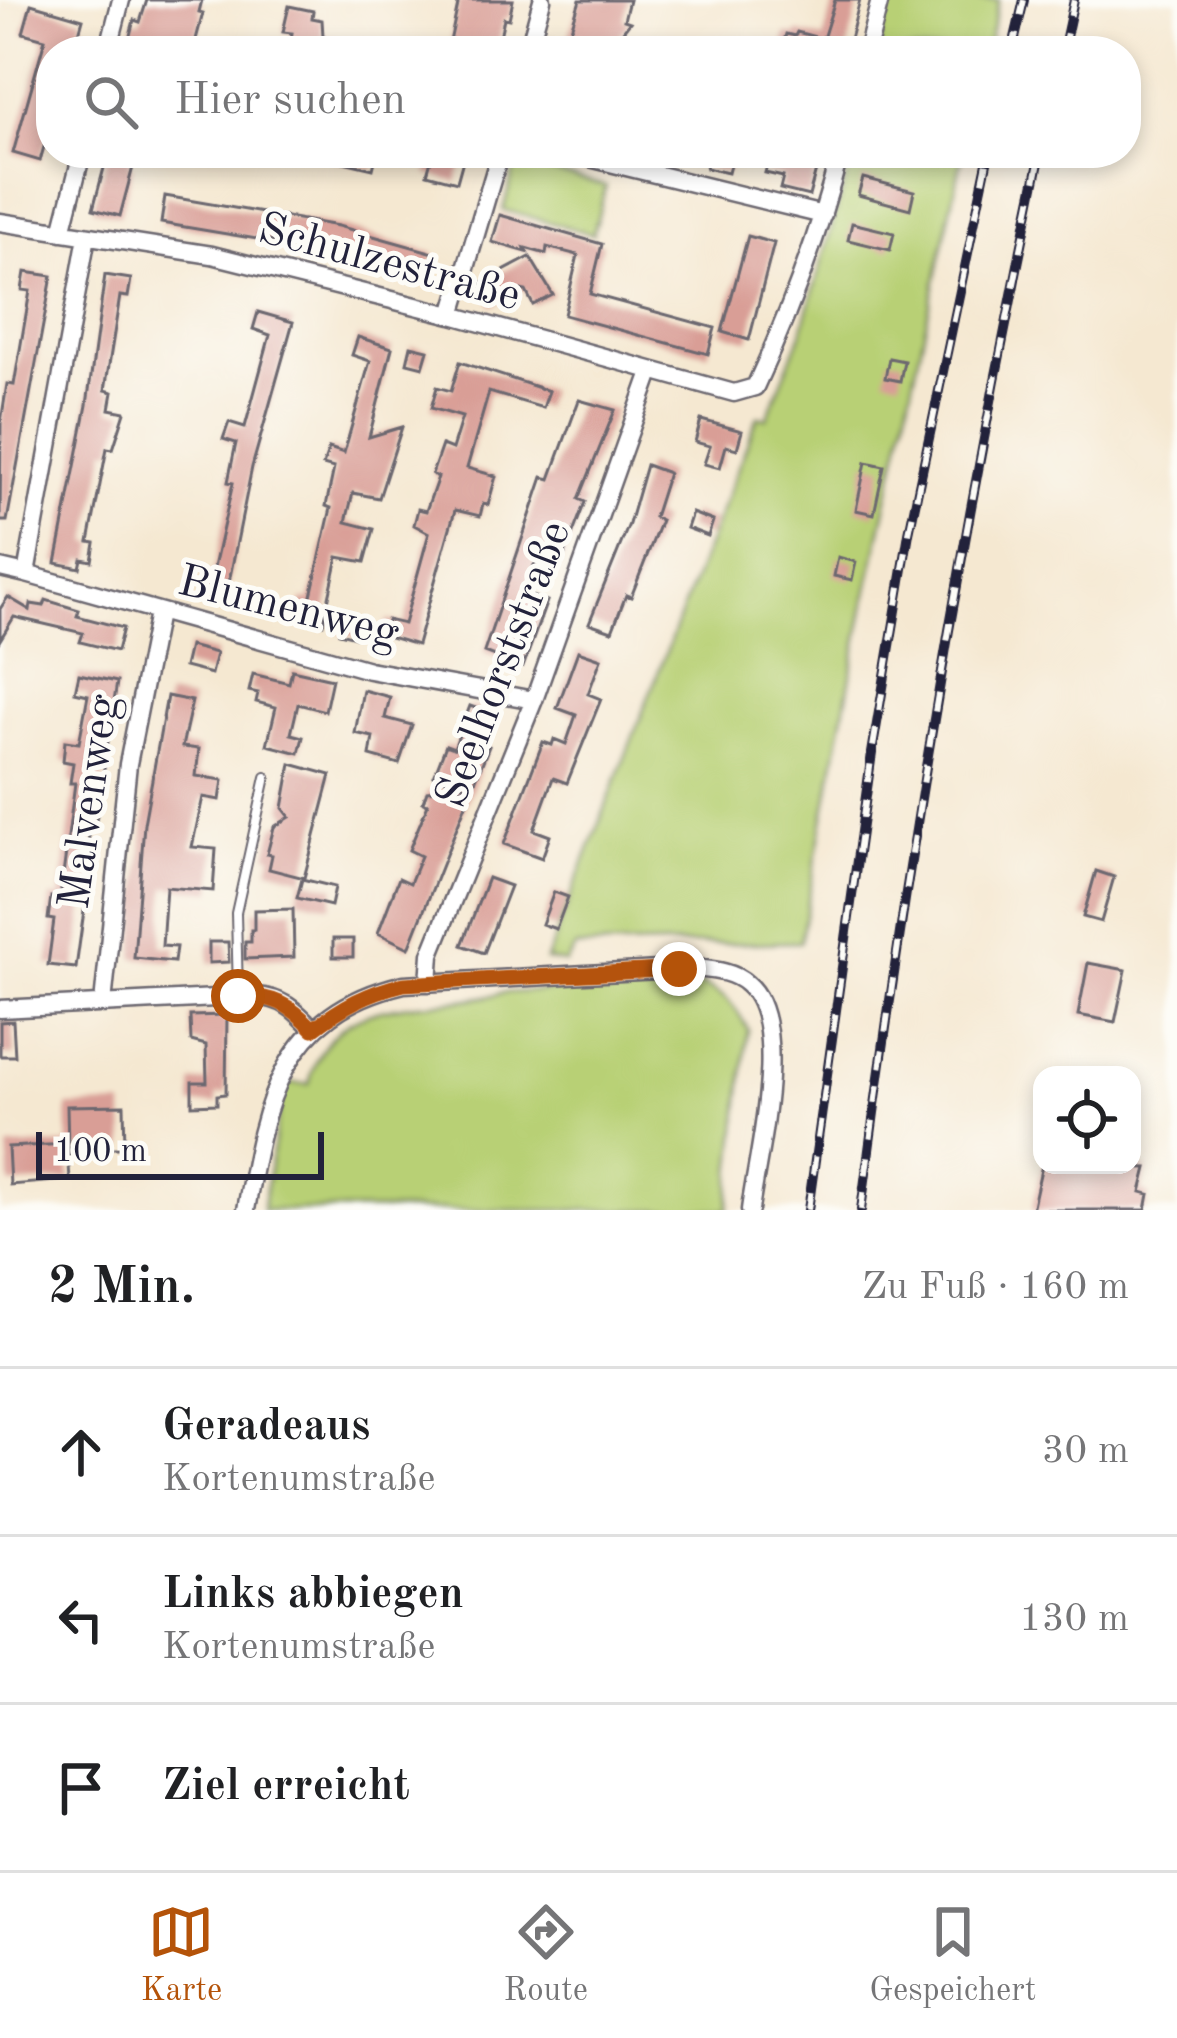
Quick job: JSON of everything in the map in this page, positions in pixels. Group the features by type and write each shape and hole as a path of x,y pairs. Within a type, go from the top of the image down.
{"street":[{"path":"112,36 121,0"},
{"path":"532,36 542,0"},
{"path":"870,36 880,0"},
{"path":"62,232 78,168"},
{"path":"452,315 496,168"},
{"path":"630,168 823,215 836,168"},
{"name":"Schulzestraße","path":"0,222 212,255 734,393 755,387 823,215"},
{"path":"26,574 87,236"},
{"name":"Seelhorststraße","path":"429,983 431,954 534,700 651,372"},
{"name":"Blumenweg","path":"0,568 369,670 534,700"},
{"name":"Malvenweg","path":"103,1003 128,764 158,613"},
{"path":"246,1210 266,1108 289,1058 313,1029 344,1004 367,993 429,983 694,968 726,972 745,981 764,1004 769,1019 770,1060 749,1210"},
{"path":"0,1009 276,998 313,1029"}],"lane":[{"path":"238,996 236,913 266,776"}],"green space":[{"path":"890,0 999,0 991,36 882,36"},
{"path":"514,168 538,168 606,186 593,234 503,210"},
{"path":"849,168 960,168 863,613 800,942 576,947 565,963 546,960 758,416 767,418 801,334"},
{"path":"696,983 728,1001 748,1030 728,1210 262,1210 283,1090 289,1083 309,1084 321,1052 338,1031 361,1017 386,1009 501,993"}],"building":[{"path":"147,0 202,0 197,36 130,36 134,20 140,22"},
{"path":"459,0 513,0 500,36 451,36"},
{"path":"580,0 629,0 624,20 630,22 619,36 569,36"},
{"path":"835,0 860,0 851,36 824,36"},
{"path":"31,4 83,19 78,36 23,33"},
{"path":"289,6 313,11 312,18 322,20 323,36 283,32"},
{"path":"36,71 36,160 13,153"},
{"path":"104,168 133,168 120,216 93,209"},
{"path":"429,168 461,168 457,182 427,174"},
{"path":"766,168 816,170 809,196 780,189 783,177 765,173"},
{"path":"863,178 914,191 910,209 858,195"},
{"path":"165,196 338,226 434,253 427,279 352,259 353,255 161,223"},
{"path":"500,215 602,244 590,294 715,328 708,354 564,315 578,255 547,247 546,254 525,248 527,252 492,242"},
{"path":"852,223 894,233 890,250 848,240"},
{"path":"748,236 774,243 749,340 722,332"},
{"path":"530,257 553,295 533,305 521,290 492,306 481,283"},
{"path":"25,272 52,276 7,521 0,521 1,422 7,384 14,385 30,291 22,290"},
{"path":"105,275 131,279 128,297 120,296 105,390 113,392 110,409 125,412 113,449 107,448 89,542 95,543 92,561 82,559 80,568 56,563 87,405"},
{"path":"258,312 293,322 252,467 224,607 201,602 207,575 212,576 233,483 228,482 236,443 223,439 229,422 245,427 270,335 253,329"},
{"path":"358,337 392,348 369,437 402,427 379,498 353,493 346,522 374,529 365,562 338,557 323,624 298,619 302,599 310,600 331,508 326,506 334,468 323,465 329,448 344,453 370,361 352,355"},
{"path":"411,346 428,350 423,367 407,363"},
{"path":"889,358 904,361 900,381 885,378"},
{"path":"460,362 549,391 543,408 489,392 467,468 496,476 488,505 483,504 480,516 455,510 417,645 383,635 387,620 404,624 429,533 414,525 418,509 426,511 438,477 432,474 442,445 452,449 462,417 431,408 437,387 451,391"},
{"path":"579,400 615,410 579,499 585,502 561,564 539,561 534,565 524,594 547,601 523,667 484,652 543,477 550,479"},
{"path":"701,420 742,431 737,449 726,446 720,468 704,464 710,446 695,442"},
{"path":"866,462 884,466 874,514 856,510"},
{"path":"646,465 668,473 654,517 661,520 631,597 626,595 612,631 589,623 629,524"},
{"path":"692,513 713,521 708,536 687,528"},
{"path":"838,557 856,562 852,580 834,576"},
{"path":"8,597 30,610 31,604 44,606 46,600 79,610 77,616 123,628 117,651 80,642 83,633 14,617 0,640 0,609"},
{"path":"343,617 359,621 355,637 339,633"},
{"path":"189,646 216,653 211,674 184,667"},
{"path":"578,651 601,659 588,694 601,699 567,783 553,778 534,830 550,836 542,858 504,844 543,742 552,745 554,739 566,744 576,715 557,708"},
{"path":"292,670 332,679 325,711 298,704 291,734 303,737 299,753 267,745 276,707 256,702 258,693 249,691 253,674 289,683"},
{"path":"79,674 117,682 95,828 90,828 86,860 91,861 76,968 48,965 54,920 48,919 51,897 60,898 75,783 70,783 73,763 63,761 65,741 79,743 88,695 75,692"},
{"path":"363,690 390,697 385,718 412,725 399,764 370,756 373,737 355,733"},
{"path":"167,696 192,701 182,747 199,749 196,776 223,780 220,800 203,797 192,847 216,849 213,891 166,887 162,946 176,947 174,962 134,958 144,824"},
{"path":"470,706 492,714 481,743 489,746 409,948 378,933 399,878 410,883 421,856 409,850 428,804 423,802 427,791 469,787 434,776 446,745 454,748"},
{"path":"291,764 331,775 304,878 269,869 272,855 267,854 274,827 290,817 283,808"},
{"path":"1096,871 1114,877 1101,922 1083,917"},
{"path":"488,878 510,886 484,953 462,945"},
{"path":"302,879 335,887 331,906 297,898"},
{"path":"554,892 568,897 556,929 542,924"},
{"path":"293,909 294,957 245,959 245,942 251,942 254,930 254,910"},
{"path":"333,939 353,939 353,957 333,957"},
{"path":"209,942 228,942 229,962 209,963"},
{"path":"1088,963 1126,970 1115,1022 1078,1015"},
{"path":"227,1015 226,1094 217,1095 217,1104 192,1105 192,1082 207,1082 206,1045 191,1041 190,1016"},
{"path":"13,1021 15,1056 0,1056 0,1022"},
{"path":"124,1105 125,1148 68,1148 70,1180 10,1185 8,1147 68,1144 67,1106"},
{"path":"1141,1168 1147,1168 1141,1192 1149,1194 1146,1210 1032,1210 1040,1174 1141,1174"}],"railway":[{"path":"1016,36 1024,0"},
{"path":"1066,36 1074,0"},
{"path":"808,1210 872,753 909,533 986,168"},
{"path":"861,1210 940,680 1038,168"}],"route":[{"path":"238,996 276,998 313,1029 344,1004 404,984 679,969"}]}
